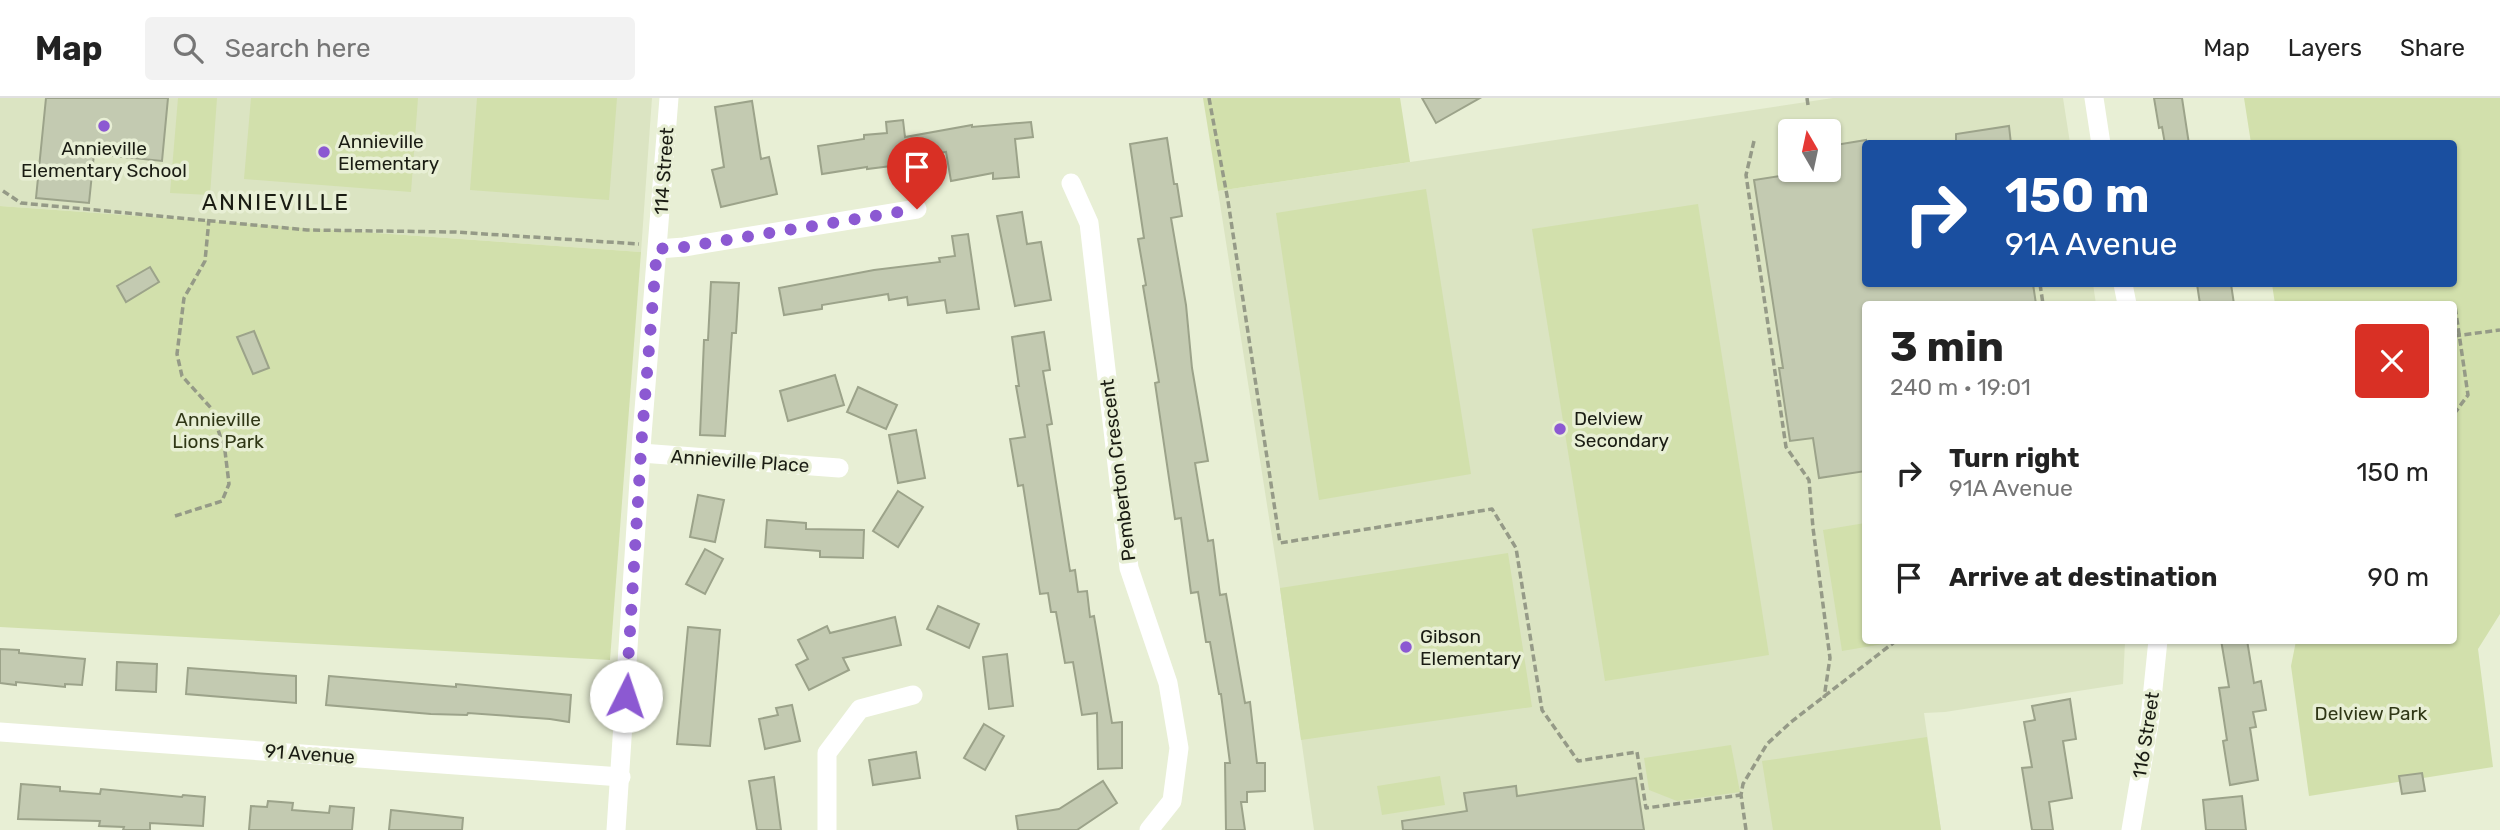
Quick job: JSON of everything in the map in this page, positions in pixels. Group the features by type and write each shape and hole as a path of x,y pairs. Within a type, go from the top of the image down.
{"street":[{"name":"114 Street","path":"616,830 641,453 650,246 669,98"},
{"path":"2094,98 2100,140"},
{"name":"Pemberton Crescent","path":"1071,183 1089,223 1129,568 1168,683 1180,748 1172,801 1149,830"},
{"path":"650,246 684,247 917,209"},
{"name":"Annieville Place","path":"641,453 839,468"},
{"name":"116 Street","path":"2131,830 2150,718 2158,644"},
{"path":"827,830 827,753 860,709 913,695"},
{"name":"91 Avenue","path":"0,732 621,777"}],"path":[{"path":"1209,98 1228,201 1280,542 1492,509 1516,548 1542,710 1578,761 1637,752 1646,808 1741,794"},
{"path":"1807,98 1808,105"},
{"path":"1754,141 1746,176 1786,447 1809,480 1830,658 1824,698"},
{"path":"3,191 21,203 307,230 455,232 650,246"},
{"path":"175,516 222,501 229,484 225,451 211,408 182,376 177,354 184,298 205,261 209,219"},
{"path":"2457,336 2500,330"},
{"path":"2457,341 2468,395 2457,410"},
{"path":"1746,830 1741,794 1743,784 1767,744 1791,722 1892,644"}],"shaded area":[{"name":"Annieville Elementary","path":"0,98 652,98 641,252 0,206"},
{"name":"Delview Secondary","path":"1833,98 2063,98 2070,140 1862,140 1862,287 2093,287 2096,301 1862,301 1862,644 2125,644 2123,684 1924,713 1941,830 1314,830 1280,588 1218,191"}],"green space":[{"path":"178,98 217,98 210,195 170,193"},
{"path":"251,98 418,98 411,192 244,179"},
{"path":"477,98 617,98 609,200 470,190"},
{"path":"1203,98 1400,98 1410,162 1218,191"},
{"name":"Delview Park","path":"2244,98 2500,98 2500,614 2478,649 2493,767 2309,796 2291,666 2295,644 2457,644 2457,301 2275,301 2272,287 2457,287 2457,140 2251,140"},
{"path":"1426,189 1471,474 1319,500 1276,213"},
{"path":"1698,204 1769,655 1605,681 1532,229"},
{"name":"Annieville Lions Park","path":"0,206 641,252 610,660 0,627"},
{"path":"1862,524 1862,644 1883,644 1842,651 1823,530"},
{"path":"1508,553 1532,707 1301,740 1280,588"},
{"path":"1927,737 1941,830 1773,830 1762,761"},
{"path":"1731,745 1740,792 1677,801 1649,790 1644,758"},
{"path":"1440,776 1445,805 1382,815 1377,786"}],"building":[{"name":"Annieville Elementary School","path":"46,98 168,98 162,161 94,154 89,203 36,198"},
{"path":"1422,98 1480,98 1436,123"},
{"path":"2154,98 2182,98 2188,140 2164,140 2162,127 2159,128"},
{"path":"752,101 761,159 769,157 777,194 721,207 712,170 724,167 715,107"},
{"path":"903,120 905,137 972,125 1031,122 1033,137 1015,139 1019,177 993,179 993,173 951,181 946,152 907,158 908,164 822,174 818,146 864,139 864,135 887,133 886,122"},
{"path":"2009,126 2011,140 1956,140 1956,134"},
{"path":"1167,138 1182,216 1171,218 1208,461 1195,463 1208,541 1213,540 1220,595 1226,594 1245,703 1250,702 1257,763 1265,763 1265,791 1247,792 1247,802 1241,802 1245,830 1226,830 1225,763 1230,763 1221,694 1210,642 1206,642 1198,592 1191,593 1181,518 1175,519 1155,383 1159,382 1143,286 1146,285 1138,239 1144,238 1130,144"},
{"path":"1862,141 1862,287 2033,287 2036,301 1862,301 1862,472 1819,478 1813,438 1790,441 1779,368 1783,368 1754,180 1778,176 1778,182 1841,182 1841,144"},
{"path":"1022,212 1027,244 1041,242 1051,300 1015,306 997,216"},
{"path":"968,234 979,309 947,313 945,300 908,305 907,297 889,300 888,294 822,305 822,309 784,315 779,288 874,270 940,262 939,258 955,256 952,236"},
{"path":"150,267 159,282 126,302 117,286"},
{"path":"711,282 739,283 736,333 732,333 725,436 700,435 704,340 708,340"},
{"path":"2197,287 2231,287 2234,301 2200,301"},
{"path":"254,331 269,368 253,374 237,337"},
{"path":"1044,332 1050,370 1043,371 1052,424 1047,425 1070,571 1075,570 1078,592 1087,591 1090,617 1094,616 1112,723 1122,722 1122,768 1098,769 1097,713 1082,715 1073,662 1065,663 1056,612 1051,612 1048,593 1040,594 1023,485 1018,486 1010,439 1025,437 1016,386 1019,386 1012,337"},
{"path":"835,375 844,405 788,421 780,391"},
{"path":"858,387 897,405 886,429 847,412"},
{"path":"916,430 925,478 898,483 889,435"},
{"path":"898,491 923,507 898,547 873,531"},
{"path":"698,495 724,500 715,542 690,537"},
{"path":"767,520 806,523 806,529 864,530 863,558 820,557 820,551 765,547"},
{"path":"705,549 723,559 705,594 686,584"},
{"path":"938,606 979,624 969,648 927,629"},
{"path":"895,617 901,645 843,658 849,670 809,690 796,665 808,659 798,640 827,626 830,633"},
{"path":"688,627 720,630 710,746 677,744"},
{"path":"2222,644 2248,644 2254,683 2261,681 2266,710 2253,712 2256,727 2250,728 2258,780 2230,785 2219,688 2229,687"},
{"path":"0,649 85,659 82,685 65,684 65,687 0,683"},
{"path":"1007,654 1013,706 989,709 983,657"},
{"path":"117,662 157,664 156,692 116,690"},
{"path":"188,668 296,676 296,703 186,694"},
{"path":"329,676 571,695 569,722 326,705"},
{"path":"2070,699 2076,739 2063,741 2072,798 2049,802 2053,830 2032,830 2022,768 2032,767 2024,722 2035,720 2032,706"},
{"path":"792,705 800,741 765,749 759,719 778,715 776,708"},
{"path":"984,724 1004,736 985,770 964,758"},
{"path":"916,752 920,778 873,785 869,760"},
{"path":"2422,773 2425,791 2402,794 2399,776"},
{"path":"774,777 781,830 757,830 749,781"},
{"path":"1636,778 1644,830 1403,830 1402,821 1467,811 1464,793 1516,786 1517,796"},
{"path":"1103,781 1117,803 1077,830 1018,830 1016,816 1059,809"},
{"path":"21,784 100,794 101,789 205,797 203,826 150,823 150,830 123,830 124,827 99,826 100,821 18,819"},
{"path":"2242,796 2246,830 2206,830 2203,800"},
{"path":"268,801 293,803 292,810 329,813 330,806 354,808 352,830 249,830 251,806 267,807"},
{"path":"391,810 463,818 462,830 389,830"}],"place":[{"name":"Annieville Elementary School","path":"104,126"},
{"name":"Annieville Elementary","path":"324,152"},
{"name":"Delview Secondary","path":"1560,429"},
{"name":"Gibson Elementary","path":"1406,647"}],"district":[{"name":"ANNIEVILLE","path":"276,202"}],"route":[{"path":"626,696 657,249 684,247 917,209"}]}
